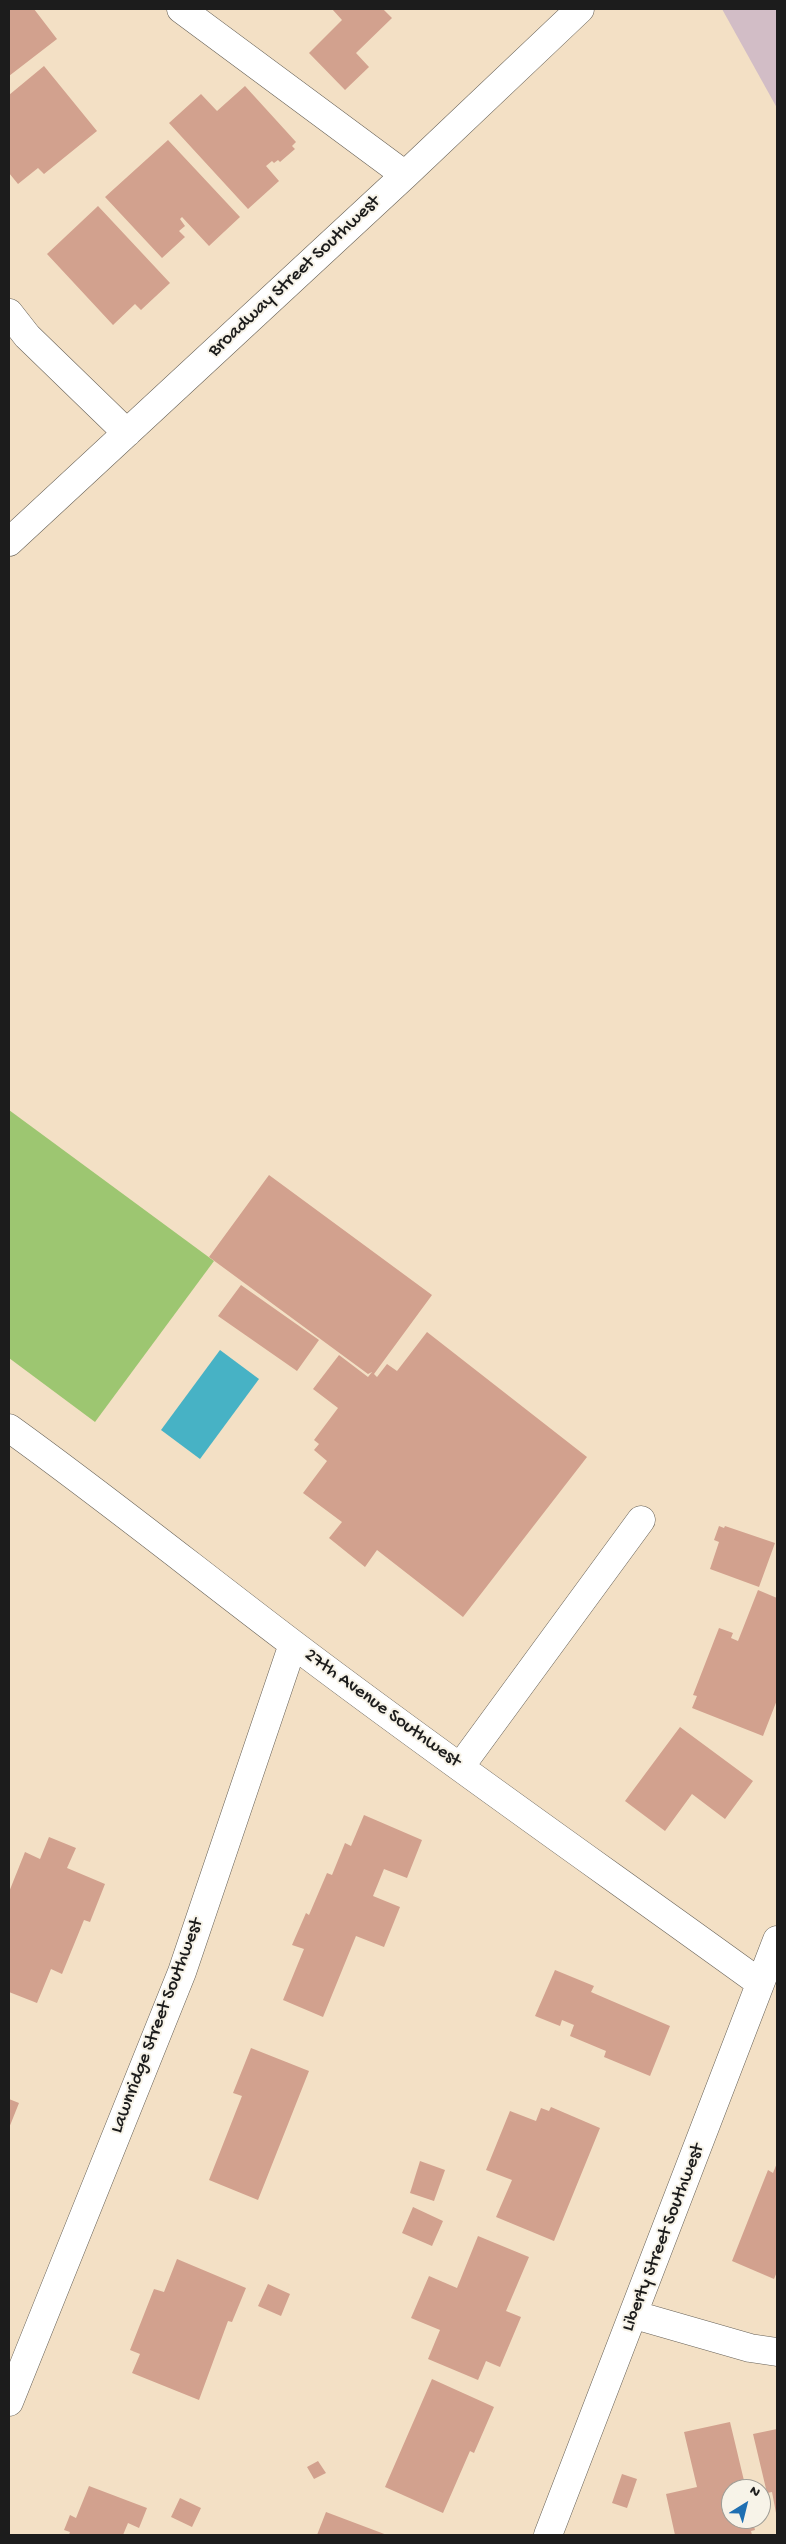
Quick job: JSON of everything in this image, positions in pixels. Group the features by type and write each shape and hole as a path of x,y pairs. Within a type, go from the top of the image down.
{"street":[{"path":"181,9 405,175"},
{"name":"Broadway Street Southwest","path":"9,542 405,175 580,9"},
{"path":"9,314 27,336 127,433"},
{"name":"27th Avenue Southwest","path":"9,1428 81,1480 293,1644 760,1983"},
{"path":"460,1767 641,1520"},
{"name":"Lawnridge Street Southwest","path":"9,2402 182,1972 293,1644"},
{"name":"Liberty Street Southwest","path":"548,2535 635,2315 777,1940"},
{"path":"635,2315 750,2348 777,2352"}],"shaded area":[{"path":"722,9 777,9 777,108"}],"green space":[{"path":"9,1110 214,1261 95,1422 9,1358"}],"water":[{"path":"220,1350 259,1379 200,1459 161,1430"}],"building":[{"path":"9,9 34,9 57,39 9,76"},
{"path":"332,9 383,9 392,18 356,53 369,67 345,90 309,53 342,20"},
{"path":"44,66 97,131 44,174 38,168 18,184 9,173 9,95"},
{"path":"245,86 296,142 292,146 295,149 280,162 278,160 274,163 272,161 266,166 279,181 248,209 169,123 201,94 217,111"},
{"path":"168,140 240,217 209,246 182,217 180,219 185,226 179,231 185,237 162,258 105,197"},
{"path":"98,206 170,283 141,310 135,304 113,325 47,254"},
{"path":"269,1175 432,1295 374,1374 377,1377 387,1364 397,1371 427,1332 587,1457 463,1617 377,1550 365,1567 329,1538 342,1522 303,1493 327,1461 314,1450 319,1444 314,1440 338,1408 313,1389 339,1355 368,1377 372,1372 368,1374 209,1257"},
{"path":"241,1285 319,1340 297,1371 218,1316"},
{"path":"719,1526 724,1528 725,1526 775,1543 759,1587 710,1569 719,1542 714,1540"},
{"path":"758,1590 777,1598 777,1700 763,1736 692,1708 697,1696 693,1695 719,1628 733,1633 731,1638 738,1641"},
{"path":"680,1727 753,1781 725,1819 692,1794 665,1831 625,1801"},
{"path":"364,1815 422,1840 407,1878 384,1869 373,1896 400,1907 384,1947 356,1936 323,2017 283,2000 304,1949 292,1945 306,1913 309,1915 327,1873 332,1875 345,1843 351,1846"},
{"path":"49,1837 76,1848 67,1868 105,1884 90,1922 84,1920 62,1974 51,1969 37,2003 9,1992 9,1892 25,1852 40,1859"},
{"path":"555,1970 594,1986 591,1992 670,2026 650,2076 604,2057 606,2051 570,2036 574,2025 562,2020 560,2026 535,2016"},
{"path":"251,2048 309,2071 258,2200 209,2180 242,2096 233,2093"},
{"path":"9,2099 19,2103 9,2128"},
{"path":"551,2107 600,2128 554,2241 496,2217 512,2180 486,2170 510,2111 536,2121 541,2108 549,2111"},
{"path":"420,2161 445,2170 434,2201 410,2193"},
{"path":"777,2163 777,2272 774,2279 732,2261 768,2170 773,2173"},
{"path":"413,2207 443,2221 432,2246 402,2233"},
{"path":"478,2236 529,2257 506,2311 521,2317 500,2367 486,2361 478,2380 428,2359 440,2330 411,2318 429,2276 457,2288"},
{"path":"177,2259 246,2288 232,2322 228,2321 199,2400 132,2373 140,2354 130,2350 154,2289 164,2292"},
{"path":"268,2284 290,2294 281,2316 258,2306"},
{"path":"432,2379 494,2407 474,2453 470,2451 443,2513 385,2487"},
{"path":"730,2422 744,2479 721,2479 721,2529 755,2529 751,2531 752,2535 675,2535 666,2494 697,2487 684,2432"},
{"path":"777,2429 777,2513 771,2492 771,2479 764,2479 753,2434"},
{"path":"318,2461 326,2473 314,2479 307,2467"},
{"path":"622,2474 637,2479 627,2508 612,2503"},
{"path":"89,2486 147,2508 139,2528 128,2523 123,2535 69,2535 70,2532 64,2530 70,2515 76,2518"},
{"path":"180,2498 201,2508 192,2527 171,2517"},
{"path":"326,2512 387,2535 317,2535"}]}
